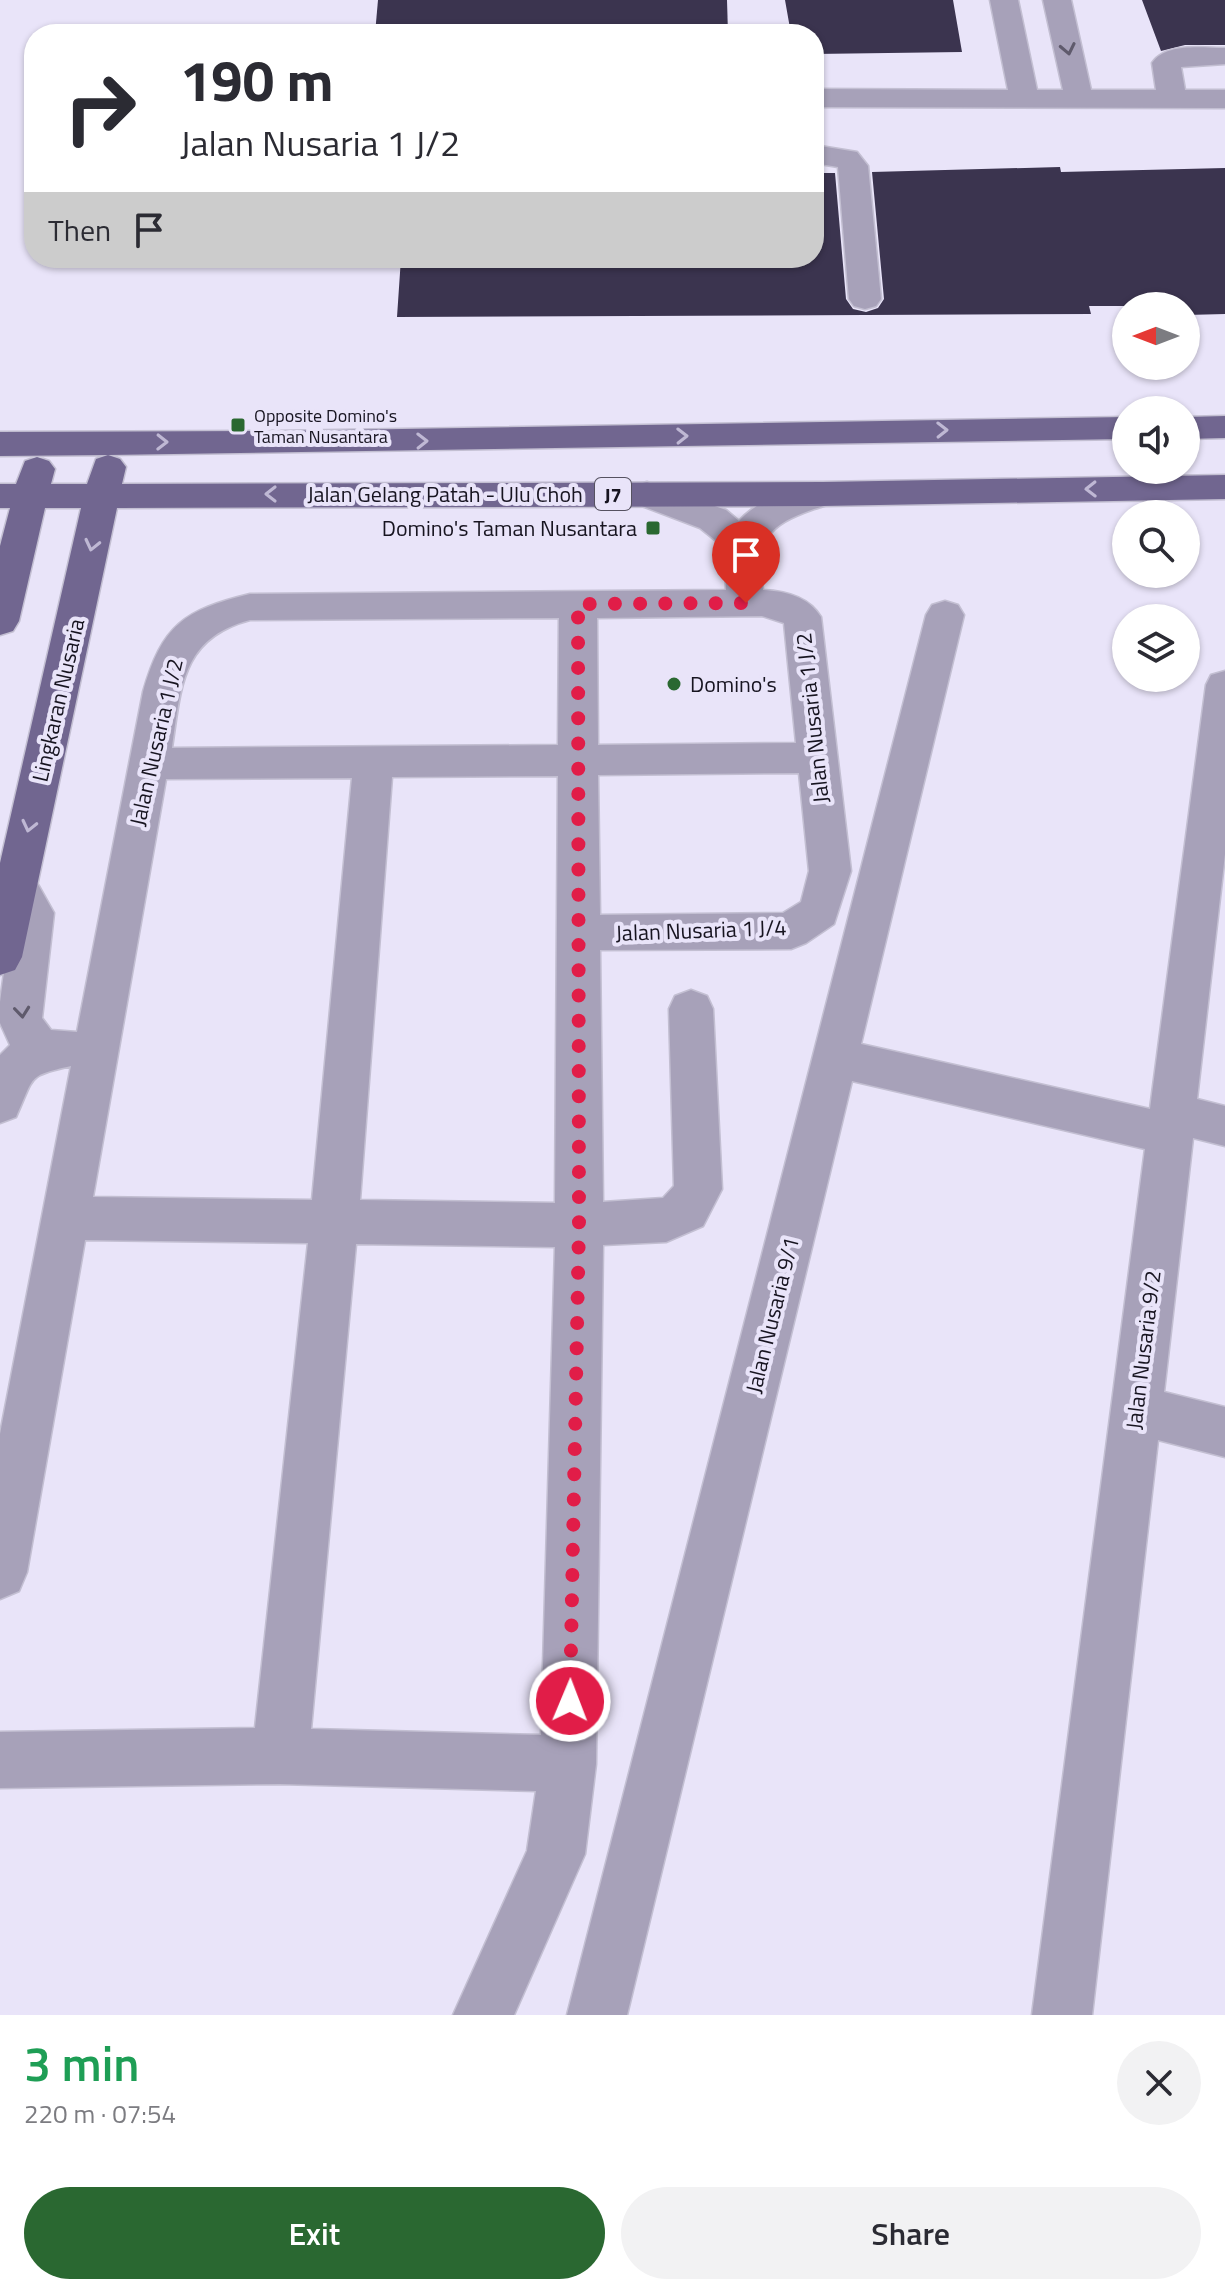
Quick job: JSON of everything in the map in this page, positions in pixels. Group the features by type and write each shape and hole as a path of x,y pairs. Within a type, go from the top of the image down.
{"main road":[{"path":"1200,428 1225,427"},
{"path":"0,444 113,441 295,443 1112,428"},
{"name":"Lingkaran Nusaria","path":"0,957 113,441"},
{"path":"0,621 16,496 42,443"},
{"name":"Jalan Gelang Patah - Ulu Choh","path":"16,496 823,494 1225,487"}],"street":[{"path":"1024,99 1005,5 1058,6 1079,99"},
{"path":"1172,99 1166,63 1178,57 1225,56"},
{"path":"824,98 1225,99"},
{"path":"824,155 846,158 853,166 865,299"},
{"path":"647,494 713,519 744,544"},
{"path":"746,603 744,544 768,517 788,505 823,494"},
{"path":"483,2015 556,1854 568,1764 579,1225 578,604"},
{"name":"Jalan Nusaria 1 J/2","path":"0,1572 149,764 173,653 193,629 217,616 250,607 780,604 802,617 830,871 819,912"},
{"name":"Jalan Nusaria 9/1","path":"597,2015 945,615"},
{"name":"Jalan Nusaria 9/2","path":"1062,2015 1225,685"},
{"path":"149,764 817,758"},
{"path":"280,1756 334,1224 373,762"},
{"path":"16,884 33,913 20,1018 27,1035 40,1048"},
{"name":"Jalan Nusaria 1 J/4","path":"578,933 791,931 819,912"},
{"path":"64,1218 579,1225 666,1220 686,1211 698,1189 691,1009"},
{"path":"0,1103 21,1062 40,1048 95,1048"},
{"path":"835,1058 1171,1124 1225,1126"},
{"path":"1136,1410 1225,1432"},
{"path":"0,1760 280,1756 568,1764"}],"building":[{"path":"378,0 727,0 728,24 376,24"},
{"path":"785,0 953,0 962,52 824,54 824,24 789,24"},
{"path":"1142,0 1225,0 1225,45 1185,45 1161,51"},
{"path":"1060,167 1061,172 1225,168 1225,314 1200,315 1200,292 1112,292 1112,306 1089,306 1091,314 397,317 400,268 824,268 824,173 835,173 846,299 853,309 866,312 878,308 884,299 872,172"}],"place":[{"name":"Opposite Domino's Taman Nusantara","path":"238,425"},
{"name":"Domino's Taman Nusantara","path":"653,528"},
{"name":"Domino's","path":"674,684"}],"route":[{"path":"570,1701 579,1225 578,604 746,603"}]}
